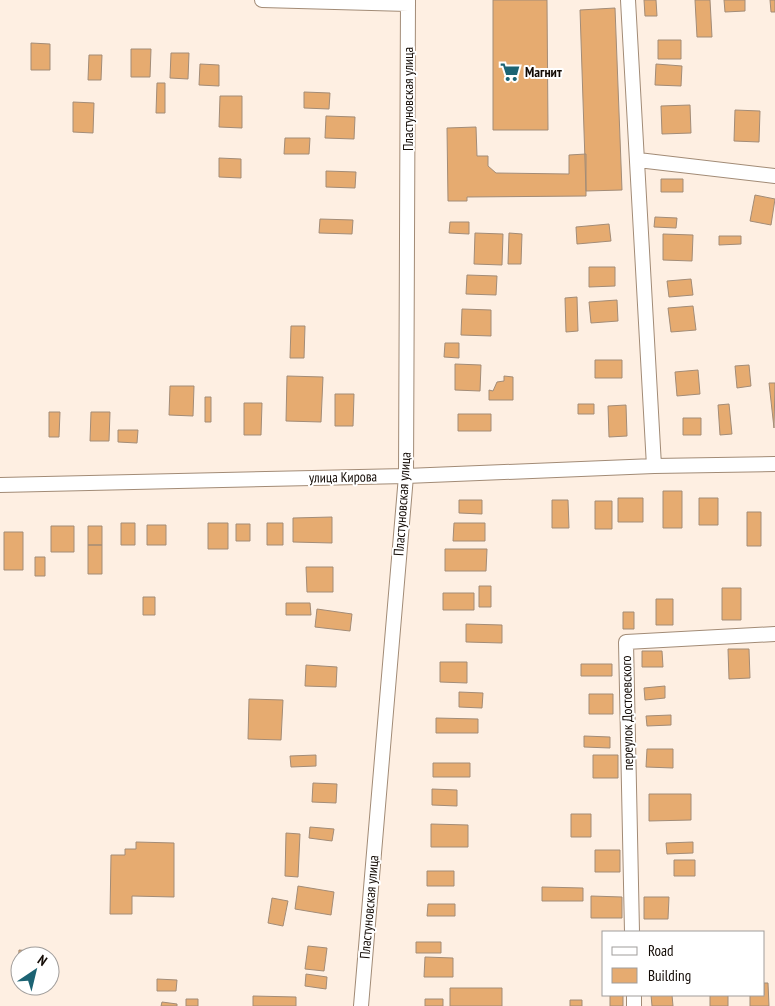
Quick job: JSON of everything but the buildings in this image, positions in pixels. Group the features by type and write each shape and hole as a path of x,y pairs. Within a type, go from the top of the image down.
{"street":[{"path":"262,0 408,2"},
{"path":"628,0 654,466"},
{"name":"Пластуновская улица","path":"361,1006 406,476 408,2"},
{"path":"638,160 775,176"},
{"name":"улица Кирова","path":"0,484 406,476 654,466 775,464"},
{"name":"переулок Достоевского","path":"632,931 626,642 775,634"}],"place":[{"name":"Магнит","path":"510,72"}]}
